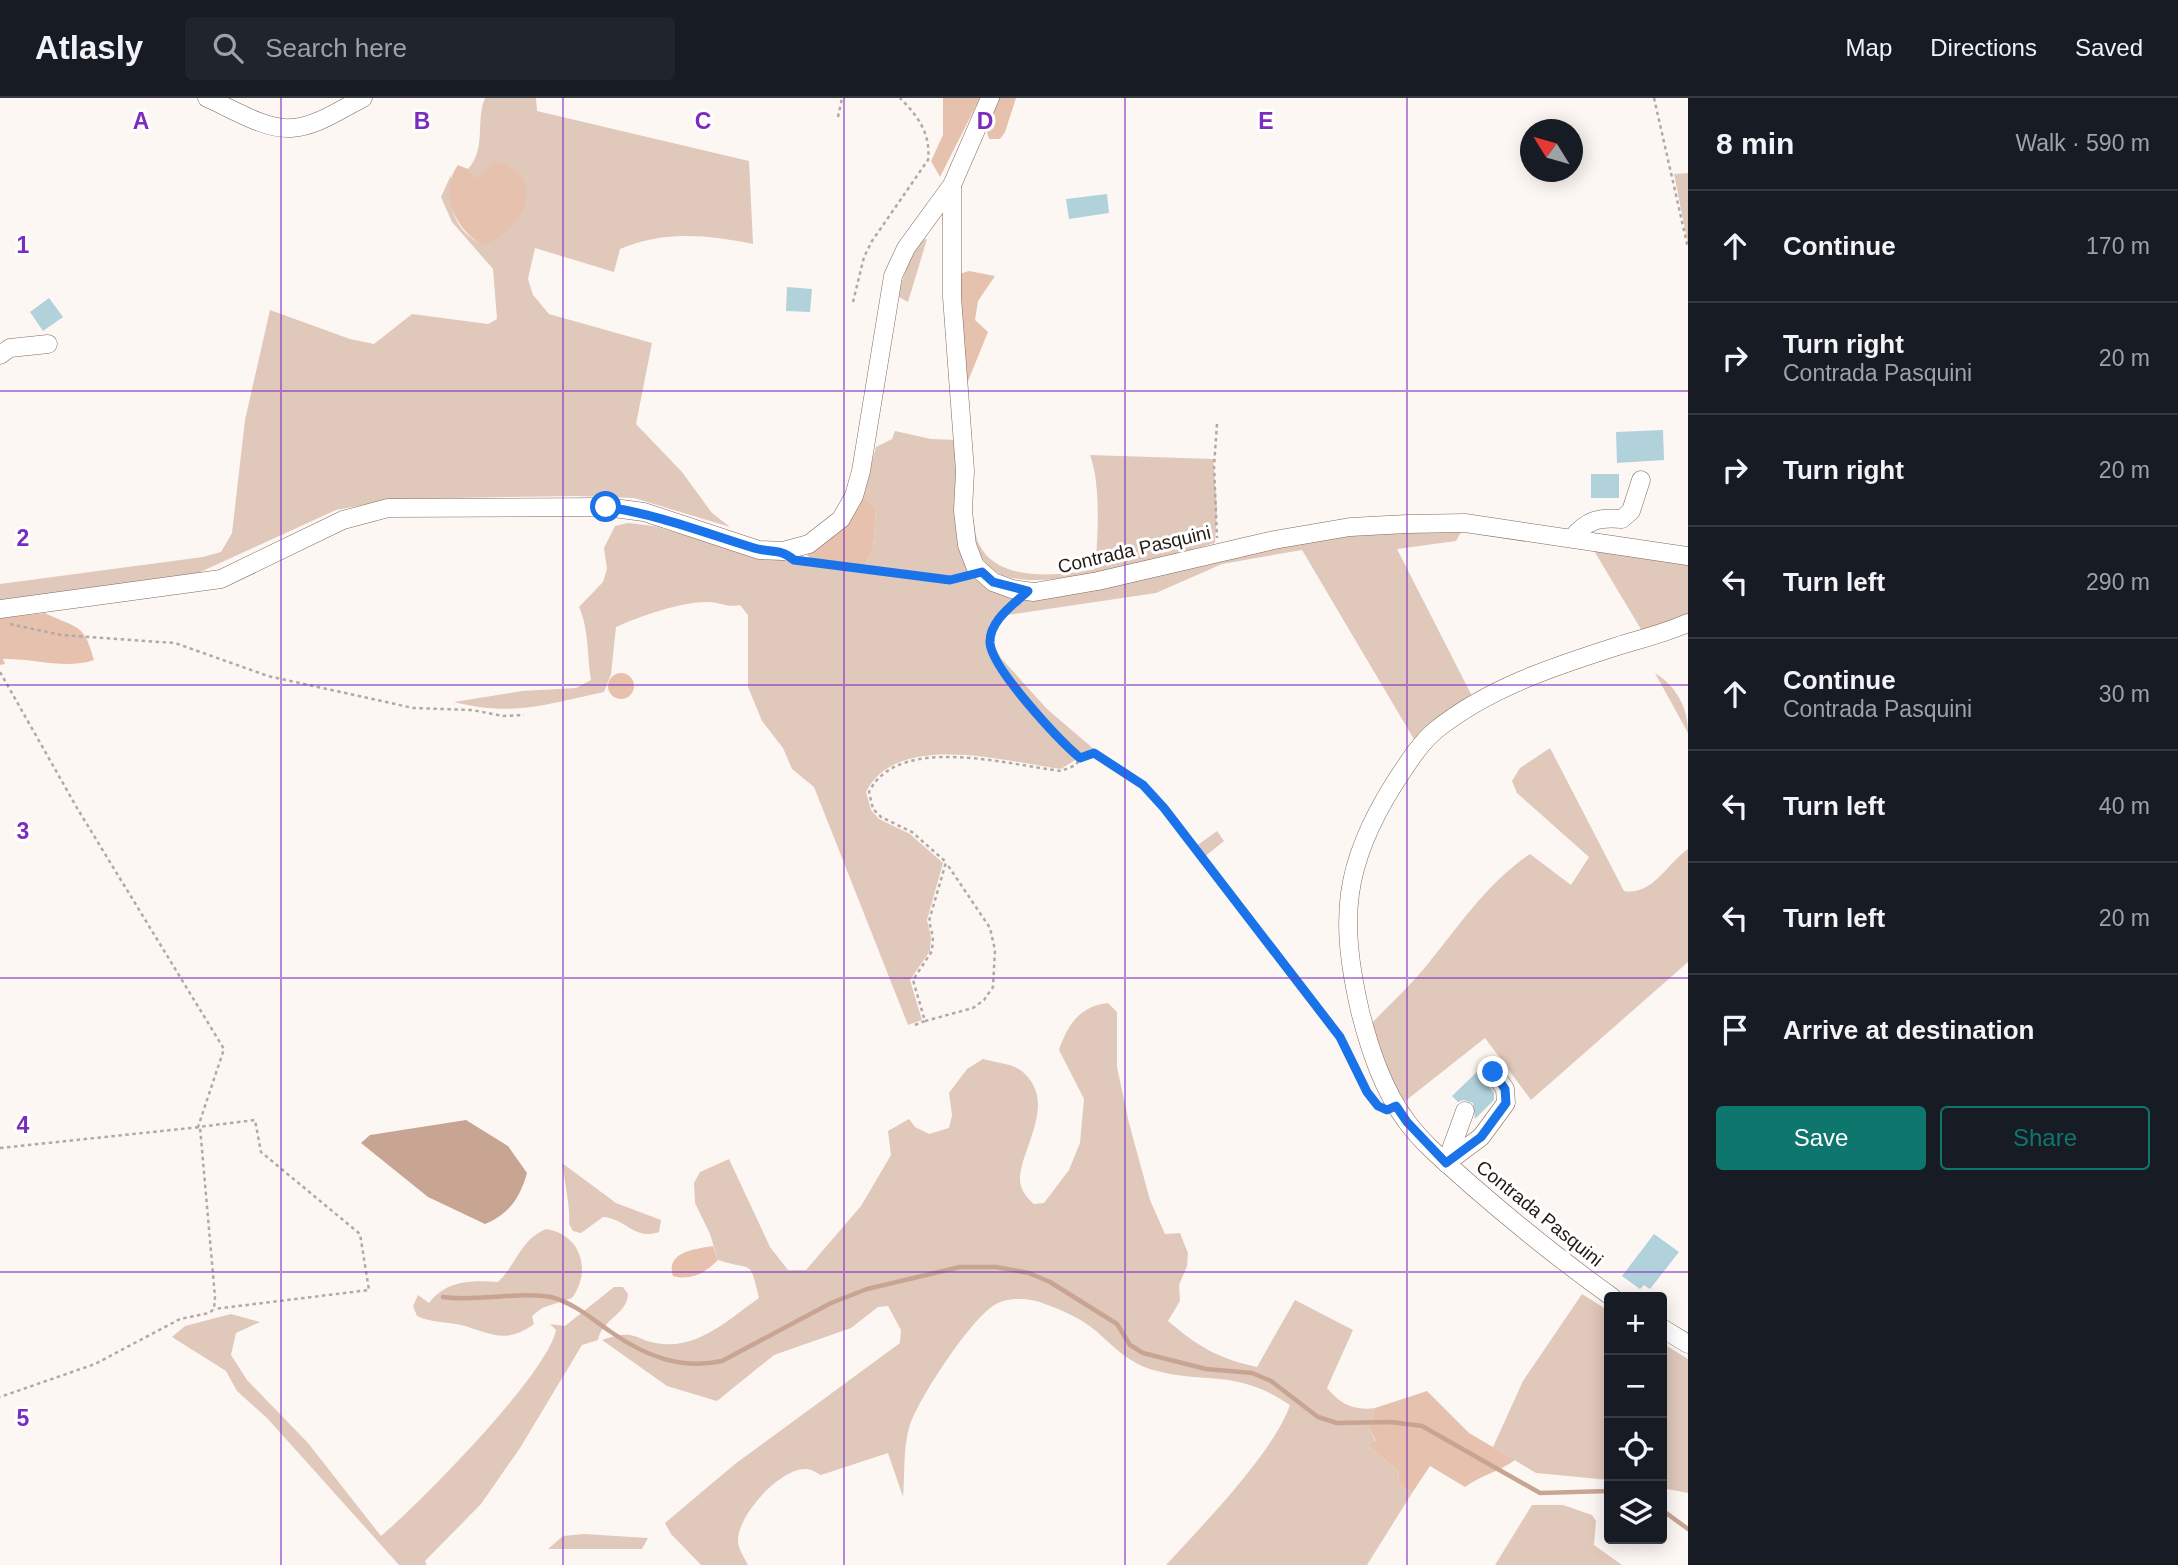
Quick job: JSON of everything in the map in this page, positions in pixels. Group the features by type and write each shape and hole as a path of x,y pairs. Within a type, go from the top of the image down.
{"street":[{"path":"207,98 267,124 290,128 313,122 363,98"},
{"path":"2,615 221,579 343,520 388,508 606,507 644,512 759,550 783,551 809,544 841,519 854,496 861,471 893,276 906,248 952,185 990,98"},
{"path":"952,185 952,297 965,471 964,511 967,545 982,572"},
{"path":"0,355 10,348 48,344"},
{"path":"1572,538 1583,525 1595,519 1622,519 1631,511 1641,480"},
{"name":"Contrada Pasquini","path":"982,572 993,582 1028,591 1098,581 1216,552 1350,527 1407,524 1465,523 1688,556"},
{"name":"Contrada Pasquini","path":"1605,1292 1532,1238 1446,1163 1422,1140 1396,1106 1366,1036 1349,963 1346,934 1351,879 1371,826 1387,796 1412,756 1435,731 1467,709 1562,664 1688,623"},
{"path":"1446,1163 1481,1137 1506,1103 1505,1089 1493,1072"},
{"path":"1446,1163 1465,1111"},
{"path":"1667,1331 1688,1344"}],"path":[{"path":"838,117 842,98"},
{"path":"853,302 864,257 872,241 928,160 930,146 926,133 912,110 900,98"},
{"path":"1654,98 1688,248"},
{"path":"1216,552 1217,424"},
{"path":"807,562 950,580 982,572"},
{"path":"1028,591 994,626 990,643 1001,667 1028,703 1080,758"},
{"path":"2,615 13,627 61,635 175,643 268,676 413,708 472,710 503,716 524,715"},
{"path":"0,672 77,807 224,1049 198,1127"},
{"path":"915,1025 973,1008 985,999 993,986 995,950 990,928 946,862 912,832 881,817 873,809 869,792 874,781 912,759 936,756 1061,771 1076,765 1080,758 1094,753 1143,785 1340,1037 1367,1092 1378,1106 1387,1110 1396,1106"},
{"path":"925,1021 912,981 932,951 933,937 929,920 946,862"},
{"path":"0,1148 255,1120 261,1152 360,1234 369,1290 214,1309 209,1313 180,1319 95,1364 0,1397"},
{"path":"198,1127 200,1126 214,1309"}],"shaded area":[{"path":"485,98 536,98 537,111 749,161 753,244 686,236 653,239 620,249 614,272 535,248 528,279 533,295 549,314 652,343 636,424 682,472 712,513 730,527 634,498 575,496 396,499 336,510 196,574 0,600 0,584 203,557 221,552 232,533 245,420 270,310 350,339 374,344 412,314 488,324 497,319 493,269 452,222 441,197 451,175 454,215 464,231 482,245 485,172 477,180 468,169 474,161 479,144"},
{"path":"943,98 980,98 940,177 931,161 943,135"},
{"path":"998,98 1016,98 1005,132 1000,139 989,139 985,126"},
{"path":"493,161 511,168 522,178 527,190 525,203 510,228 482,245 464,230 457,220 452,209 450,187 458,165 468,169 477,179"},
{"path":"1688,173 1688,244 1674,174"},
{"path":"927,239 908,302 897,296 908,264 921,240"},
{"path":"969,271 995,276 978,301 975,320 988,332 964,391 956,275"},
{"path":"895,431 931,439 957,440 974,573 946,577 864,566 873,551 876,510 863,494 876,447 892,439"},
{"path":"1090,455 1213,459 1217,508 1215,543 1105,572 1072,577 1017,579 991,568 978,549 973,517 979,544 988,557 1014,571 1065,574 1095,569 1097,496"},
{"path":"863,494 876,510 873,551 864,566 811,559 807,555 828,539"},
{"path":"628,523 654,526 728,548 788,561 930,580 974,577 1021,594 999,615 991,627 988,642 991,654 1025,704 1077,759 1061,769 984,757 927,756 902,761 881,773 866,792 871,810 879,819 910,834 943,863 927,920 931,937 930,951 910,980 922,1020 908,1025 814,787 792,769 783,748 762,721 748,687 748,615 740,605 708,602 685,604 616,627 611,674 604,692 512,709 454,702 522,691 576,688 591,680 586,633 579,607 603,582 607,569 604,548 615,526"},
{"path":"1461,532 1456,541 1397,549 1473,698 1415,741 1302,550 1222,564 1156,593 1007,615 1030,596 1340,535"},
{"path":"1590,544 1688,559 1688,615 1642,631"},
{"path":"45,613 78,628 87,639 94,660 61,664 3,659 5,664 0,665 0,618"},
{"path":"993,643 1001,658 1047,709 1095,750 1079,753 1054,728 1030,702 1010,674 1001,659"},
{"path":"621,673 630,677 634,686 630,695 621,699 612,695 608,686 612,677"},
{"path":"1655,673 1680,699 1686,715 1688,733"},
{"path":"1550,748 1624,891 1643,889 1651,884 1688,849 1688,962 1531,1100 1485,1038 1399,1106 1371,1024 1420,973 1487,892 1515,865 1530,854 1571,885 1589,857 1517,793 1512,781 1520,768"},
{"path":"1217,831 1224,841 1203,858 1195,847"},
{"path":"1108,1003 1117,1012 1117,1067 1150,1200 1165,1234 1180,1233 1188,1253 1187,1266 1179,1285 1180,1301 1168,1321 1209,1350 1257,1367 1295,1300 1353,1330 1327,1388 1348,1405 1375,1408 1369,1428 1376,1442 1370,1443 1375,1452 1398,1470 1399,1484 1412,1493 1367,1565 1166,1565 1253,1466 1282,1424 1290,1405 1253,1386 1144,1367 1122,1354 1078,1319 1040,1302 1022,1299 998,1303 975,1323 922,1399 907,1436 903,1497 888,1453 821,1475 808,1469 796,1471 773,1484 745,1518 738,1540 748,1565 701,1565 671,1534 665,1523 735,1464 900,1343 901,1330 888,1306 878,1307 851,1328 774,1355 717,1401 667,1386 602,1340 630,1335 664,1344 690,1341 715,1330 759,1298 748,1268 718,1260 710,1234 695,1203 694,1183 700,1172 729,1159 770,1247 788,1270 806,1270 861,1206 891,1155 888,1131 909,1119 915,1127 929,1134 949,1128 952,1115 949,1093 967,1069 983,1059 1015,1067 1024,1073 1034,1086 1038,1099 1037,1113 1020,1181 1031,1202 1044,1203 1069,1170 1080,1143 1084,1099 1059,1050 1076,1018 1090,1008"},
{"path":"466,1120 508,1146 527,1173 512,1204 501,1215 485,1224 428,1197 361,1143 370,1135"},
{"path":"562,1163 616,1203 661,1220 659,1232 643,1234 611,1218 603,1217 581,1233 573,1231 569,1224"},
{"path":"546,1229 558,1232 575,1246 580,1255 581,1277 572,1298 542,1308 532,1316 534,1324 506,1336 417,1316 413,1306 418,1295 429,1303 443,1290 460,1283 498,1282 530,1239"},
{"path":"713,1246 718,1260 708,1269 692,1277 673,1276 673,1262 677,1257 690,1250"},
{"path":"614,1287 623,1287 628,1294 623,1307 604,1327 598,1340 582,1345 520,1448 481,1504 425,1561 427,1565 399,1565 268,1419 237,1391 226,1371 172,1337 185,1326 231,1314 260,1322 236,1333 231,1355 247,1380 308,1443 381,1536 424,1496 507,1406 547,1350 556,1330 550,1324 565,1326"},
{"path":"1582,1294 1604,1308 1604,1480 1536,1473 1493,1447 1523,1381"},
{"path":"1667,1346 1688,1359 1688,1493 1667,1489"},
{"path":"1427,1391 1469,1433 1515,1460 1465,1487 1430,1466 1412,1493 1399,1484 1398,1470 1375,1452 1369,1443 1376,1441 1369,1428 1375,1408"},
{"path":"1532,1505 1563,1505 1592,1515 1596,1521 1594,1545 1622,1565 1495,1565"},
{"path":"584,1534 648,1538 642,1549 548,1549 563,1536"}],"building":[{"path":"1107,194 1109,213 1069,219 1066,199"},
{"path":"787,287 812,289 810,312 786,311"},
{"path":"49,298 63,317 43,331 30,312"},
{"path":"1663,430 1664,460 1617,463 1616,432"},
{"path":"1591,474 1619,474 1619,498 1591,498"},
{"path":"1478,1071 1494,1093 1494,1100 1475,1119 1473,1103 1464,1100 1458,1102 1452,1096"},
{"path":"1654,1234 1679,1252 1650,1289 1644,1285 1640,1289 1622,1276"}],"waterway":[{"path":"443,1297 551,1297 575,1307 637,1348 664,1359 692,1364 722,1361 831,1303 867,1289 960,1267 996,1267 1029,1273 1050,1282 1117,1324 1130,1345 1143,1353 1206,1369 1252,1373 1271,1381 1318,1417 1337,1423 1391,1422 1422,1426 1540,1493 1604,1491"},
{"path":"1667,1514 1688,1529"}],"route":[{"path":"606,507 644,512 759,550 783,551 794,560 950,580 982,572 993,582 1028,591 994,626 990,643 1001,667 1066,747 1080,758 1094,753 1119,768 1143,785 1164,808 1225,892 1340,1037 1367,1092 1378,1106 1387,1110 1396,1106 1430,1149 1446,1163 1481,1137 1500,1115 1506,1103 1505,1089 1493,1072"}]}
